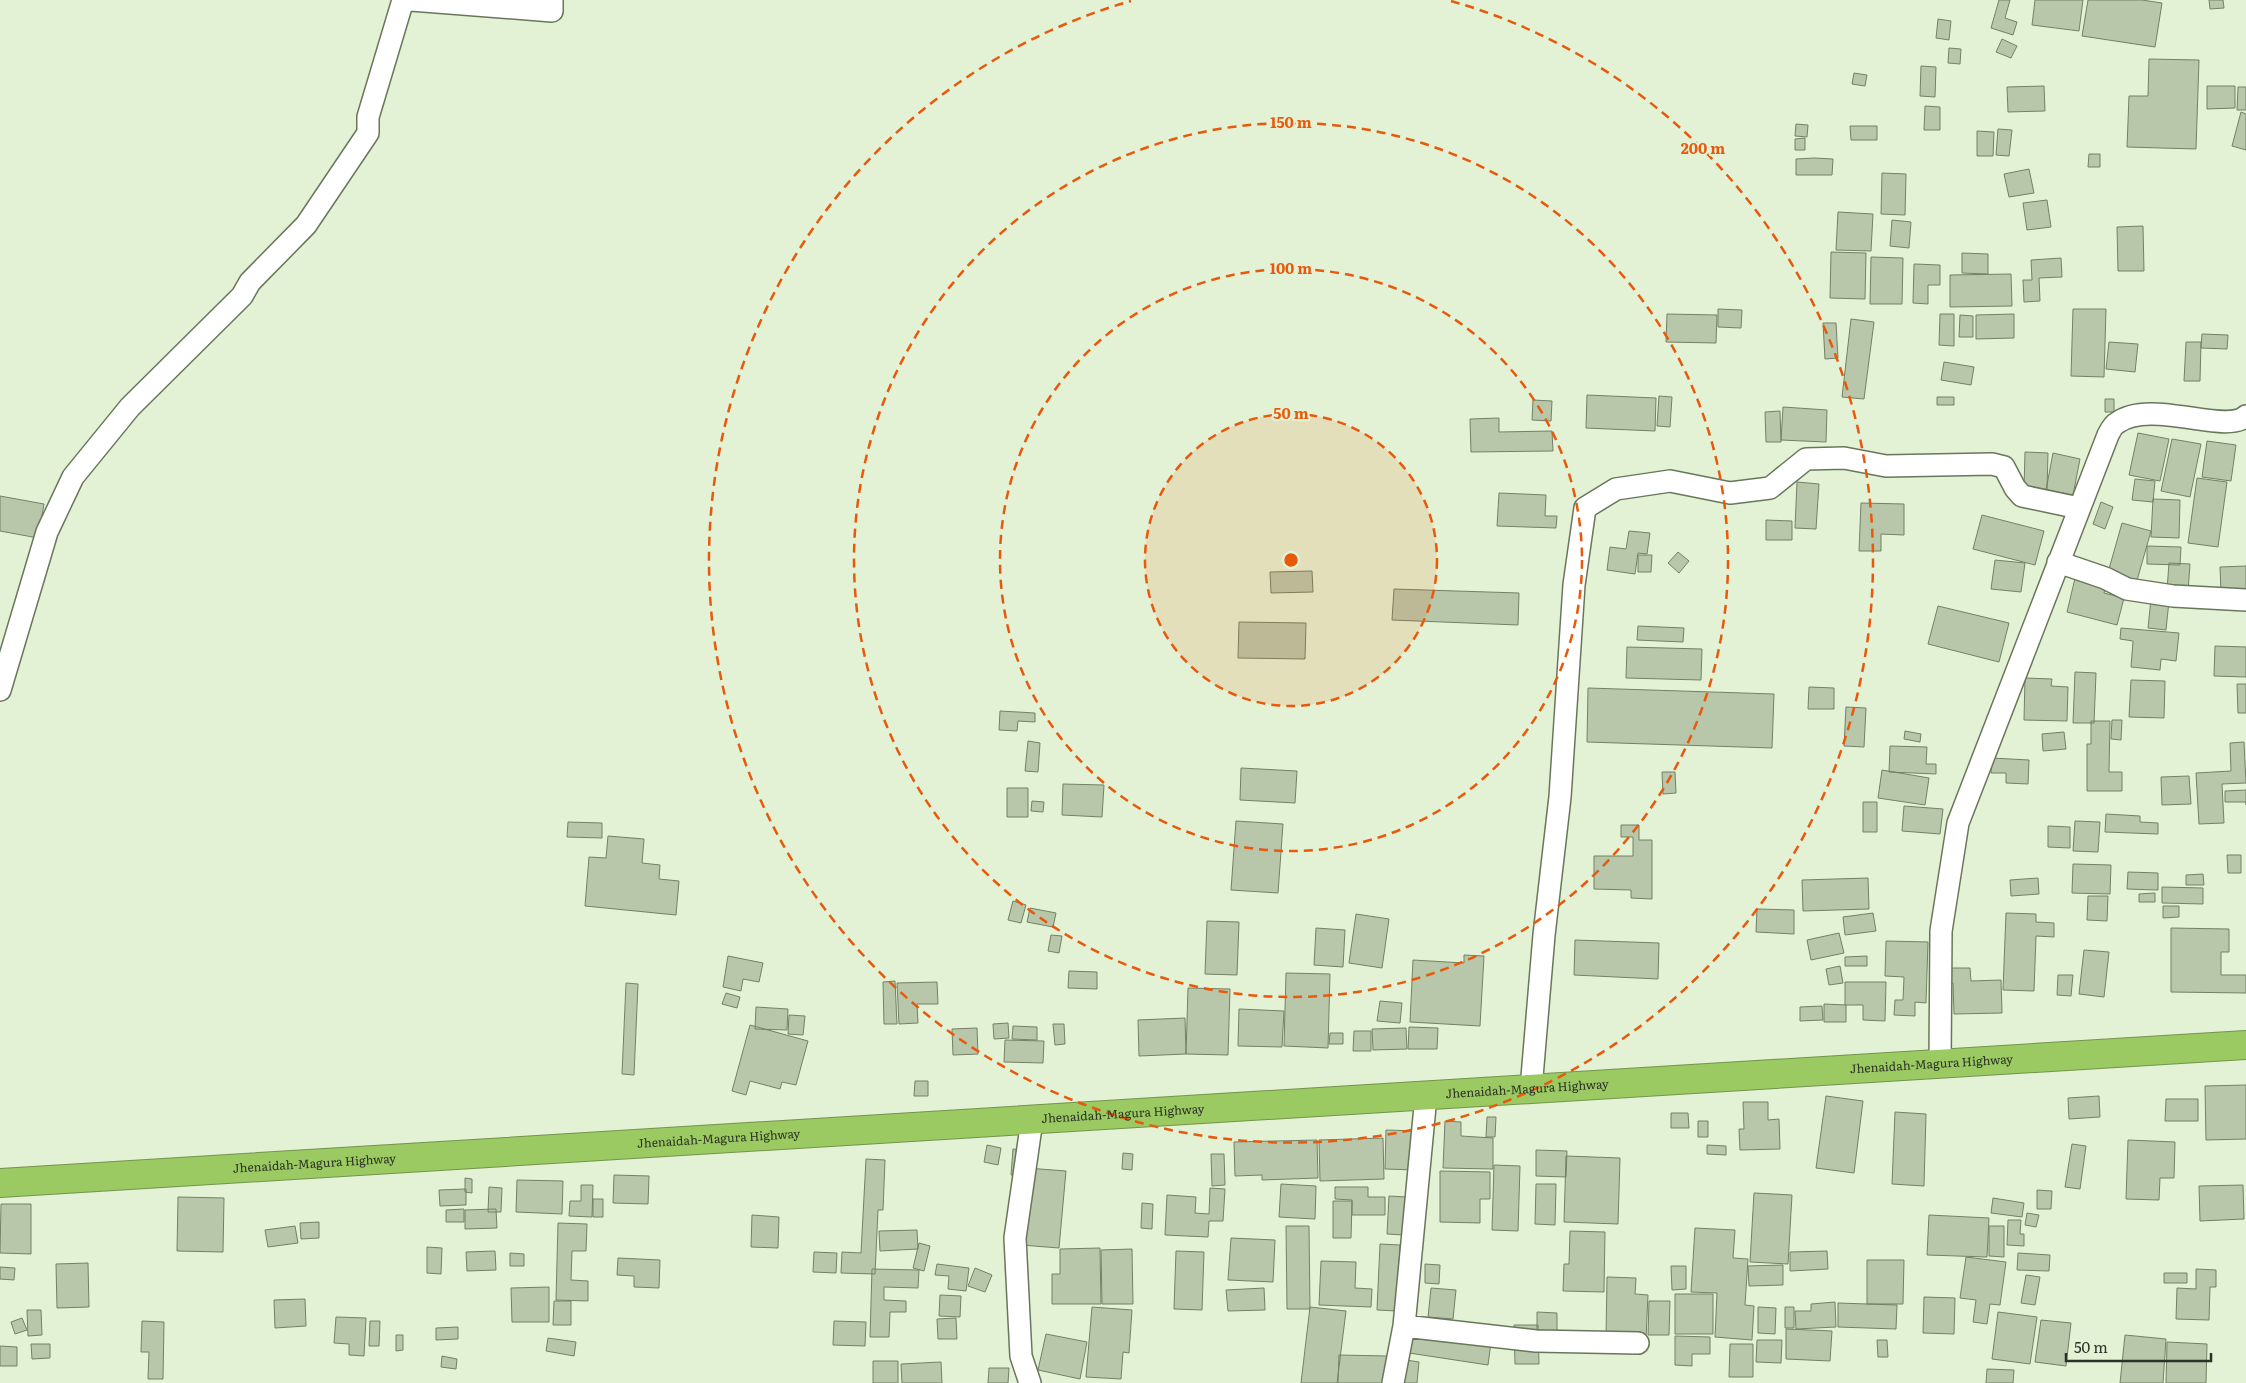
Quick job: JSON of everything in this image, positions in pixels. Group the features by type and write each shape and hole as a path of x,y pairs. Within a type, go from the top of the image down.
{"highway":[{"name":"Jhenaidah-Magura Highway","path":"0,1183 2246,1045"}],"street":[{"path":"0,690 48,532 73,477 130,407 242,296 250,282 306,225 368,133 368,117 403,0"},
{"path":"411,0 552,11 552,0"},
{"path":"1940,1064 1941,931 1958,823 2108,435 2117,423 2131,417 2152,413 2227,422 2243,420 2246,416"},
{"path":"1531,1089 1543,945 1560,797 1574,585 1585,508 1616,489 1670,482 1730,493 1770,488 1806,459 1844,458 1886,466 1992,464 2004,467 2015,488 2022,496 2079,508"},
{"path":"2058,562 2094,574 2127,589 2173,596 2246,600"},
{"path":"1393,1383 1404,1326 1426,1096"},
{"path":"1030,1383 1021,1356 1015,1238 1032,1120"},
{"path":"1404,1326 1536,1342 1638,1343"}],"building":[{"path":"1999,0 2010,0 2005,18 2017,22 2013,35 1991,28"},
{"path":"2035,0 2083,0 2079,31 2032,25"},
{"path":"2088,0 2142,0 2162,3 2155,47 2082,36"},
{"path":"2209,0 2223,0 2224,8 2210,9"},
{"path":"1938,19 1951,21 1949,40 1936,38"},
{"path":"2002,39 2017,46 2011,58 1996,52"},
{"path":"1949,48 1961,49 1960,64 1948,63"},
{"path":"2149,59 2199,60 2196,149 2127,147 2129,96 2148,96"},
{"path":"1921,66 1936,67 1935,97 1920,96"},
{"path":"1854,73 1867,75 1865,86 1852,84"},
{"path":"2044,86 2045,111 2008,112 2007,87"},
{"path":"2207,86 2235,86 2235,108 2207,109"},
{"path":"2238,87 2246,87 2246,110 2237,110"},
{"path":"1925,106 1940,107 1940,130 1924,130"},
{"path":"2241,112 2246,114 2246,150 2232,146"},
{"path":"1796,124 1808,125 1807,137 1795,136"},
{"path":"1850,126 1877,126 1877,140 1851,140"},
{"path":"1998,129 2012,130 2009,156 1996,155"},
{"path":"1977,131 1994,132 1993,156 1977,156"},
{"path":"1805,138 1805,150 1795,150 1795,139"},
{"path":"2089,154 2100,154 2100,167 2088,167"},
{"path":"1796,159 1833,159 1832,175 1796,175"},
{"path":"2029,169 2034,193 2009,197 2004,174"},
{"path":"1882,173 1906,174 1905,215 1881,214"},
{"path":"2047,200 2051,227 2027,230 2023,203"},
{"path":"1838,212 1873,214 1871,251 1836,250"},
{"path":"1892,220 1911,222 1909,248 1890,246"},
{"path":"2143,226 2144,271 2118,271 2117,227"},
{"path":"1831,252 1866,253 1865,299 1830,298"},
{"path":"1962,253 1988,254 1988,274 1962,273"},
{"path":"1871,257 1903,258 1902,304 1870,304"},
{"path":"2061,258 2062,277 2039,278 2040,301 2024,302 2023,280 2032,280 2031,260"},
{"path":"1914,264 1940,265 1940,285 1928,285 1928,304 1913,303"},
{"path":"2011,274 2012,306 1950,307 1950,275"},
{"path":"1718,309 1742,310 1741,328 1718,327"},
{"path":"2073,309 2106,309 2104,377 2071,376"},
{"path":"1667,314 1717,315 1716,343 1666,342"},
{"path":"1940,314 1954,314 1954,346 1939,345"},
{"path":"2014,314 2014,338 1976,339 1976,315"},
{"path":"1960,315 1973,316 1973,337 1959,337"},
{"path":"1851,319 1874,322 1864,399 1842,397"},
{"path":"1823,323 1836,323 1838,358 1825,359"},
{"path":"2202,334 2228,335 2227,349 2201,348"},
{"path":"2109,342 2138,344 2135,372 2106,369"},
{"path":"2186,342 2201,342 2200,381 2184,381"},
{"path":"1944,362 1974,367 1971,385 1941,380"},
{"path":"1587,395 1656,398 1655,431 1586,428"},
{"path":"1659,396 1672,397 1670,427 1657,426"},
{"path":"1937,397 1954,397 1954,405 1937,405"},
{"path":"2105,399 2114,399 2114,412 2105,412"},
{"path":"1533,400 1552,401 1551,421 1532,420"},
{"path":"1783,407 1827,410 1826,442 1781,440"},
{"path":"1780,411 1781,442 1766,442 1765,412"},
{"path":"1499,418 1499,432 1552,431 1553,451 1471,452 1470,419"},
{"path":"2138,433 2169,439 2160,481 2129,475"},
{"path":"2172,439 2201,444 2190,497 2161,491"},
{"path":"2207,441 2236,445 2231,481 2202,477"},
{"path":"2025,452 2048,453 2047,490 2024,489"},
{"path":"2053,453 2080,459 2073,495 2046,490"},
{"path":"2197,478 2227,482 2218,547 2188,543"},
{"path":"2135,479 2155,481 2153,502 2132,500"},
{"path":"1797,482 1819,484 1816,529 1795,528"},
{"path":"1499,493 1546,495 1545,516 1557,516 1556,528 1497,526"},
{"path":"0,496 44,504 38,538 0,531"},
{"path":"2153,499 2180,500 2179,538 2151,537"},
{"path":"2101,502 2113,507 2105,529 2093,524"},
{"path":"1861,503 1904,504 1904,535 1881,534 1881,551 1859,551"},
{"path":"1982,515 2044,531 2035,565 1973,549"},
{"path":"1766,520 1792,521 1792,540 1766,540"},
{"path":"2122,523 2151,531 2136,584 2107,576"},
{"path":"1629,531 1650,533 1647,554 1638,553 1635,574 1607,570 1610,547 1626,549"},
{"path":"2147,546 2181,547 2180,565 2147,564"},
{"path":"1678,552 1689,561 1679,573 1668,563"},
{"path":"1638,555 1652,555 1651,572 1638,572"},
{"path":"1995,560 2025,563 2021,592 1991,589"},
{"path":"2169,563 2190,564 2188,592 2167,590"},
{"path":"2246,566 2246,592 2221,593 2220,567"},
{"path":"1312,571 1313,592 1271,593 1270,572"},
{"path":"2076,574 2107,582 2104,593 2124,598 2117,625 2067,612"},
{"path":"1394,589 1519,593 1518,625 1392,620"},
{"path":"2151,599 2169,601 2166,630 2148,628"},
{"path":"1938,606 2009,623 1999,662 1928,644"},
{"path":"1239,622 1306,623 1305,659 1238,658"},
{"path":"1638,626 1684,628 1683,642 1637,640"},
{"path":"2121,628 2179,633 2176,661 2161,659 2160,670 2131,667 2133,641 2120,639"},
{"path":"2215,646 2246,647 2246,677 2214,676"},
{"path":"1627,647 1702,649 1701,680 1626,678"},
{"path":"2075,672 2096,673 2094,723 2073,723"},
{"path":"2025,678 2052,679 2051,686 2068,687 2067,721 2024,720"},
{"path":"2131,680 2165,681 2164,718 2129,717"},
{"path":"2237,684 2246,684 2246,713 2238,713"},
{"path":"1809,687 1834,688 1834,709 1808,709"},
{"path":"1588,688 1774,694 1772,748 1587,742"},
{"path":"1846,707 1866,708 1864,747 1844,746"},
{"path":"1000,711 1035,713 1035,722 1018,721 1017,731 999,730"},
{"path":"2112,720 2122,720 2121,740 2111,739"},
{"path":"2091,721 2110,721 2109,772 2122,772 2122,791 2087,791 2087,744 2091,744"},
{"path":"1905,731 1921,734 1920,742 1904,739"},
{"path":"2064,732 2066,749 2043,751 2042,734"},
{"path":"1028,741 1040,743 1038,772 1025,771"},
{"path":"2244,742 2246,783 2222,784 2224,823 2199,824 2196,773 2231,771 2230,743"},
{"path":"1890,746 1927,747 1926,764 1936,764 1936,774 1889,772"},
{"path":"1992,758 2029,760 2028,784 2006,783 2006,773 1991,773"},
{"path":"1241,768 1297,771 1295,803 1240,800"},
{"path":"1882,770 1929,778 1925,805 1878,798"},
{"path":"1662,772 1675,772 1676,793 1663,794"},
{"path":"2189,776 2191,804 2162,805 2161,777"},
{"path":"1063,784 1104,785 1102,817 1062,815"},
{"path":"1007,788 1028,788 1028,817 1007,817"},
{"path":"2246,790 2246,802 2225,802 2225,791"},
{"path":"1032,801 1044,802 1043,812 1031,811"},
{"path":"1863,802 1877,802 1877,832 1863,832"},
{"path":"1904,806 1943,809 1940,834 1902,831"},
{"path":"2106,814 2140,816 2140,822 2158,823 2158,834 2105,832"},
{"path":"1236,821 1283,824 1278,893 1231,890"},
{"path":"2075,821 2100,822 2098,852 2073,851"},
{"path":"568,822 602,823 602,838 567,837"},
{"path":"1621,825 1639,825 1639,840 1652,840 1652,899 1631,898 1631,890 1594,889 1594,856 1633,856 1633,837 1621,837"},
{"path":"2048,826 2070,827 2070,848 2048,847"},
{"path":"608,836 644,839 642,863 660,865 659,879 679,881 676,915 585,906 589,857 606,858"},
{"path":"2227,855 2241,855 2241,873 2228,873"},
{"path":"2073,864 2111,865 2110,894 2072,893"},
{"path":"2128,872 2158,873 2158,890 2127,889"},
{"path":"2203,874 2204,885 2186,885 2186,875"},
{"path":"1868,878 1869,909 1803,911 1802,880"},
{"path":"2038,878 2039,894 2011,896 2010,880"},
{"path":"2162,887 2203,888 2203,904 2162,903"},
{"path":"2155,893 2155,902 2139,902 2139,894"},
{"path":"2088,896 2108,896 2107,921 2087,920"},
{"path":"1013,901 1026,905 1021,923 1008,920"},
{"path":"2163,906 2179,906 2179,917 2163,918"},
{"path":"1030,908 1056,913 1053,927 1027,922"},
{"path":"1757,909 1794,910 1794,934 1756,932"},
{"path":"1873,913 1876,931 1845,935 1843,917"},
{"path":"2006,913 2036,914 2036,922 2054,923 2054,937 2036,936 2034,991 2003,990"},
{"path":"1356,914 1389,919 1382,968 1349,963"},
{"path":"1207,921 1239,922 1237,975 1205,974"},
{"path":"1316,928 1345,930 1343,967 1314,965"},
{"path":"2171,928 2229,929 2229,952 2221,952 2221,975 2246,975 2246,993 2171,992"},
{"path":"1839,933 1844,953 1811,960 1807,940"},
{"path":"1051,935 1062,936 1059,953 1048,951"},
{"path":"1575,940 1659,943 1658,979 1574,975"},
{"path":"1886,941 1928,942 1926,1003 1915,1002 1915,1016 1894,1015 1895,1000 1903,1000 1904,977 1885,976"},
{"path":"2084,950 2109,952 2104,997 2079,994"},
{"path":"1464,955 1484,956 1480,1026 1410,1022 1413,960 1464,963"},
{"path":"728,956 763,963 759,982 743,979 741,991 723,987"},
{"path":"1867,956 1867,966 1845,966 1845,957"},
{"path":"1840,966 1843,983 1829,985 1826,969"},
{"path":"1948,968 1970,968 1971,981 2001,980 2002,1013 1954,1014 1953,983 1948,983"},
{"path":"1069,971 1097,972 1097,989 1068,988"},
{"path":"1286,973 1330,974 1328,1048 1284,1046"},
{"path":"2058,975 2073,975 2071,996 2057,995"},
{"path":"895,981 897,1024 884,1024 883,982"},
{"path":"937,982 938,1004 917,1004 918,1023 899,1024 897,983"},
{"path":"1845,982 1886,982 1885,1021 1863,1020 1863,1005 1845,1005"},
{"path":"626,983 638,984 634,1075 622,1074"},
{"path":"1188,988 1230,989 1228,1055 1186,1054"},
{"path":"726,993 740,997 737,1008 722,1004"},
{"path":"1380,1001 1402,1003 1400,1023 1377,1021"},
{"path":"1824,1004 1846,1005 1846,1022 1824,1022"},
{"path":"1822,1006 1823,1020 1800,1021 1800,1007"},
{"path":"756,1007 788,1009 787,1030 755,1029"},
{"path":"1239,1009 1284,1011 1282,1047 1238,1046"},
{"path":"789,1015 805,1016 803,1035 788,1034"},
{"path":"1185,1018 1186,1054 1139,1056 1138,1020"},
{"path":"1008,1023 1009,1038 994,1039 993,1024"},
{"path":"1053,1024 1064,1024 1065,1044 1055,1045"},
{"path":"750,1025 808,1041 796,1085 782,1082 780,1089 750,1081 746,1095 732,1091"},
{"path":"1013,1026 1037,1027 1037,1040 1012,1039"},
{"path":"1409,1027 1438,1028 1437,1049 1408,1049"},
{"path":"977,1028 978,1054 953,1055 952,1029"},
{"path":"1406,1028 1407,1049 1373,1050 1372,1029"},
{"path":"1354,1031 1371,1031 1371,1051 1353,1051"},
{"path":"1330,1033 1343,1033 1343,1044 1329,1044"},
{"path":"1005,1040 1044,1041 1043,1063 1004,1062"},
{"path":"915,1081 928,1081 928,1096 914,1096"},
{"path":"2246,1085 2246,1139 2206,1140 2205,1086"},
{"path":"1826,1096 1863,1101 1854,1173 1816,1168"},
{"path":"2099,1096 2100,1117 2069,1119 2068,1098"},
{"path":"2166,1099 2198,1099 2198,1121 2165,1121"},
{"path":"1743,1102 1768,1102 1768,1120 1779,1119 1780,1149 1740,1150 1739,1129 1744,1129"},
{"path":"1895,1112 1926,1114 1924,1186 1892,1184"},
{"path":"1671,1113 1688,1113 1689,1128 1671,1128"},
{"path":"1487,1117 1496,1117 1495,1137 1486,1137"},
{"path":"1445,1121 1461,1122 1461,1136 1493,1138 1493,1169 1443,1168"},
{"path":"1698,1121 1708,1121 1708,1137 1698,1137"},
{"path":"1386,1130 1417,1131 1415,1170 1385,1169"},
{"path":"1383,1138 1384,1179 1320,1181 1319,1140"},
{"path":"1317,1140 1318,1178 1262,1180 1262,1175 1235,1176 1234,1142"},
{"path":"2128,1140 2175,1142 2174,1178 2160,1178 2159,1200 2126,1199"},
{"path":"2072,1144 2086,1146 2080,1189 2065,1187"},
{"path":"987,1145 1001,1148 998,1165 984,1162"},
{"path":"1707,1145 1726,1146 1726,1155 1707,1154"},
{"path":"1013,1149 1022,1150 1021,1176 1011,1175"},
{"path":"1536,1150 1567,1151 1566,1177 1536,1176"},
{"path":"1123,1153 1133,1154 1132,1170 1122,1169"},
{"path":"1211,1154 1224,1154 1225,1185 1212,1186"},
{"path":"1566,1156 1620,1158 1618,1224 1564,1222"},
{"path":"866,1159 885,1160 883,1210 878,1210 875,1274 841,1273 842,1252 861,1253"},
{"path":"1494,1165 1520,1166 1518,1231 1492,1230"},
{"path":"1027,1168 1066,1171 1059,1248 1021,1245"},
{"path":"1440,1171 1490,1172 1490,1199 1480,1199 1480,1223 1440,1222"},
{"path":"614,1175 649,1176 648,1204 613,1203"},
{"path":"465,1178 472,1179 472,1193 465,1192"},
{"path":"517,1180 563,1181 562,1214 516,1212"},
{"path":"1281,1184 1316,1186 1315,1219 1279,1217"},
{"path":"1536,1184 1556,1184 1555,1225 1535,1224"},
{"path":"581,1185 593,1185 592,1217 569,1216 570,1201 581,1201"},
{"path":"2243,1185 2244,1219 2200,1221 2199,1186"},
{"path":"489,1187 502,1188 501,1212 488,1212"},
{"path":"1335,1187 1368,1187 1368,1197 1385,1197 1385,1215 1352,1215 1352,1200 1335,1199"},
{"path":"1210,1188 1225,1189 1223,1221 1209,1221 1208,1237 1165,1235 1167,1195 1196,1197 1195,1213 1209,1214"},
{"path":"466,1189 466,1205 440,1206 439,1190"},
{"path":"2037,1190 2052,1191 2051,1209 2037,1209"},
{"path":"1754,1193 1792,1195 1788,1264 1750,1262"},
{"path":"1389,1196 1406,1197 1404,1235 1387,1234"},
{"path":"178,1197 224,1198 223,1252 177,1251"},
{"path":"1993,1198 2024,1203 2022,1217 1991,1213"},
{"path":"593,1199 603,1199 603,1217 593,1217"},
{"path":"1333,1201 1352,1201 1351,1238 1333,1238"},
{"path":"1142,1203 1153,1204 1152,1229 1141,1228"},
{"path":"1,1204 31,1204 31,1254 0,1253"},
{"path":"464,1209 464,1222 446,1222 446,1210"},
{"path":"496,1209 497,1228 465,1229 465,1210"},
{"path":"2027,1213 2039,1215 2036,1227 2025,1225"},
{"path":"752,1215 779,1217 778,1248 751,1247"},
{"path":"1929,1215 1989,1218 1987,1257 1927,1255"},
{"path":"2008,1220 2021,1220 2020,1234 2024,1234 2024,1246 2007,1245"},
{"path":"319,1222 319,1238 301,1239 300,1223"},
{"path":"558,1223 587,1224 586,1251 572,1251 571,1280 588,1281 588,1301 556,1300"},
{"path":"295,1226 298,1243 268,1247 265,1230"},
{"path":"1286,1226 1309,1226 1310,1309 1287,1309"},
{"path":"1989,1226 2004,1226 2004,1257 1989,1256"},
{"path":"1695,1228 1735,1230 1733,1258 1748,1259 1745,1305 1754,1306 1752,1340 1715,1337 1717,1293 1691,1292"},
{"path":"917,1230 918,1249 880,1251 879,1231"},
{"path":"1570,1231 1605,1232 1604,1292 1563,1291 1564,1264 1569,1264"},
{"path":"1231,1238 1275,1240 1273,1282 1228,1280"},
{"path":"919,1243 930,1246 924,1271 913,1268"},
{"path":"1380,1244 1400,1245 1397,1311 1377,1310"},
{"path":"427,1247 442,1248 441,1274 427,1273"},
{"path":"1100,1248 1101,1304 1052,1304 1052,1274 1060,1274 1060,1249"},
{"path":"1132,1249 1133,1304 1102,1304 1101,1250"},
{"path":"495,1251 496,1270 467,1271 466,1252"},
{"path":"1176,1251 1204,1252 1202,1310 1174,1309"},
{"path":"1827,1251 1828,1269 1790,1271 1790,1252"},
{"path":"814,1252 837,1253 836,1273 813,1272"},
{"path":"510,1253 524,1254 524,1266 510,1266"},
{"path":"2018,1253 2050,1255 2049,1271 2017,1270"},
{"path":"1966,1257 2006,1262 2000,1305 1990,1304 1987,1324 1973,1322 1976,1300 1960,1298"},
{"path":"618,1258 660,1260 659,1288 634,1287 634,1276 617,1275"},
{"path":"1867,1260 1904,1260 1903,1304 1867,1304"},
{"path":"1321,1261 1356,1262 1355,1288 1372,1289 1371,1307 1319,1305"},
{"path":"88,1263 89,1307 57,1308 56,1264"},
{"path":"937,1264 969,1268 966,1291 948,1289 949,1276 935,1275"},
{"path":"1425,1264 1440,1265 1439,1284 1425,1283"},
{"path":"1783,1265 1783,1285 1749,1286 1748,1266"},
{"path":"1671,1266 1686,1266 1686,1289 1672,1290"},
{"path":"0,1267 15,1268 14,1280 0,1279"},
{"path":"975,1268 992,1275 985,1292 968,1286"},
{"path":"872,1269 919,1270 918,1288 884,1287 884,1300 906,1301 906,1312 890,1312 889,1337 870,1337"},
{"path":"2196,1269 2216,1270 2216,1287 2210,1287 2209,1320 2176,1319 2177,1288 2196,1289"},
{"path":"2164,1273 2187,1273 2187,1283 2164,1283"},
{"path":"2026,1275 2040,1277 2035,1305 2021,1303"},
{"path":"1607,1277 1636,1278 1635,1294 1648,1295 1646,1338 1606,1337"},
{"path":"549,1287 549,1322 512,1322 511,1288"},
{"path":"1264,1288 1265,1310 1228,1311 1226,1290"},
{"path":"1431,1288 1456,1290 1453,1319 1428,1317"},
{"path":"1675,1294 1713,1294 1713,1334 1675,1334"},
{"path":"940,1295 961,1296 960,1317 939,1316"},
{"path":"1924,1297 1955,1298 1954,1334 1923,1333"},
{"path":"305,1299 306,1326 275,1328 274,1300"},
{"path":"554,1301 571,1301 571,1325 553,1325"},
{"path":"1649,1301 1670,1301 1669,1335 1648,1335"},
{"path":"1835,1302 1836,1327 1796,1329 1795,1311 1811,1311 1811,1304"},
{"path":"1838,1303 1897,1305 1896,1329 1838,1327"},
{"path":"1092,1307 1132,1310 1129,1353 1123,1352 1121,1379 1086,1377"},
{"path":"1310,1307 1346,1311 1337,1383 1301,1383"},
{"path":"1758,1307 1776,1308 1775,1334 1758,1333"},
{"path":"1785,1307 1794,1307 1794,1328 1785,1328"},
{"path":"27,1310 41,1310 42,1335 28,1336"},
{"path":"1537,1312 1557,1313 1557,1333 1537,1333"},
{"path":"1998,1312 2037,1317 2030,1364 1992,1359"},
{"path":"336,1317 366,1318 364,1356 349,1355 349,1344 334,1343"},
{"path":"22,1318 27,1330 15,1334 11,1322"},
{"path":"956,1318 957,1339 938,1339 937,1319"},
{"path":"1414,1320 1492,1335 1488,1365 1409,1353"},
{"path":"2041,1320 2071,1323 2066,1366 2035,1362"},
{"path":"142,1321 164,1322 163,1379 148,1379 149,1352 141,1352"},
{"path":"370,1321 380,1321 379,1346 369,1346"},
{"path":"834,1321 866,1322 865,1346 833,1345"},
{"path":"1514,1325 1538,1325 1539,1364 1515,1364"},
{"path":"458,1327 458,1339 436,1340 436,1328"},
{"path":"1786,1329 1832,1331 1830,1361 1786,1359"},
{"path":"1046,1334 1087,1342 1080,1379 1038,1370"},
{"path":"396,1335 403,1335 403,1350 396,1351"},
{"path":"2125,1335 2166,1339 2163,1383 2120,1383"},
{"path":"1675,1336 1710,1337 1710,1354 1692,1354 1692,1366 1675,1365"},
{"path":"548,1338 576,1342 574,1356 546,1351"},
{"path":"1757,1340 1782,1340 1781,1363 1756,1362"},
{"path":"1877,1340 1887,1340 1888,1357 1878,1357"},
{"path":"2167,1342 2207,1344 2206,1383 2166,1383"},
{"path":"31,1344 50,1344 50,1358 32,1359"},
{"path":"1730,1344 1753,1344 1753,1377 1729,1377"},
{"path":"0,1346 17,1347 17,1366 0,1366"},
{"path":"1339,1355 1387,1356 1387,1383 1338,1383"},
{"path":"442,1356 457,1359 456,1369 441,1367"},
{"path":"1406,1360 1419,1362 1417,1383 1404,1383"},
{"path":"873,1361 898,1361 898,1383 873,1383"},
{"path":"941,1362 942,1383 902,1383 901,1364"},
{"path":"989,1368 1009,1368 1008,1383 988,1383"},
{"path":"1987,1369 2014,1370 2013,1383 1986,1383"}]}
